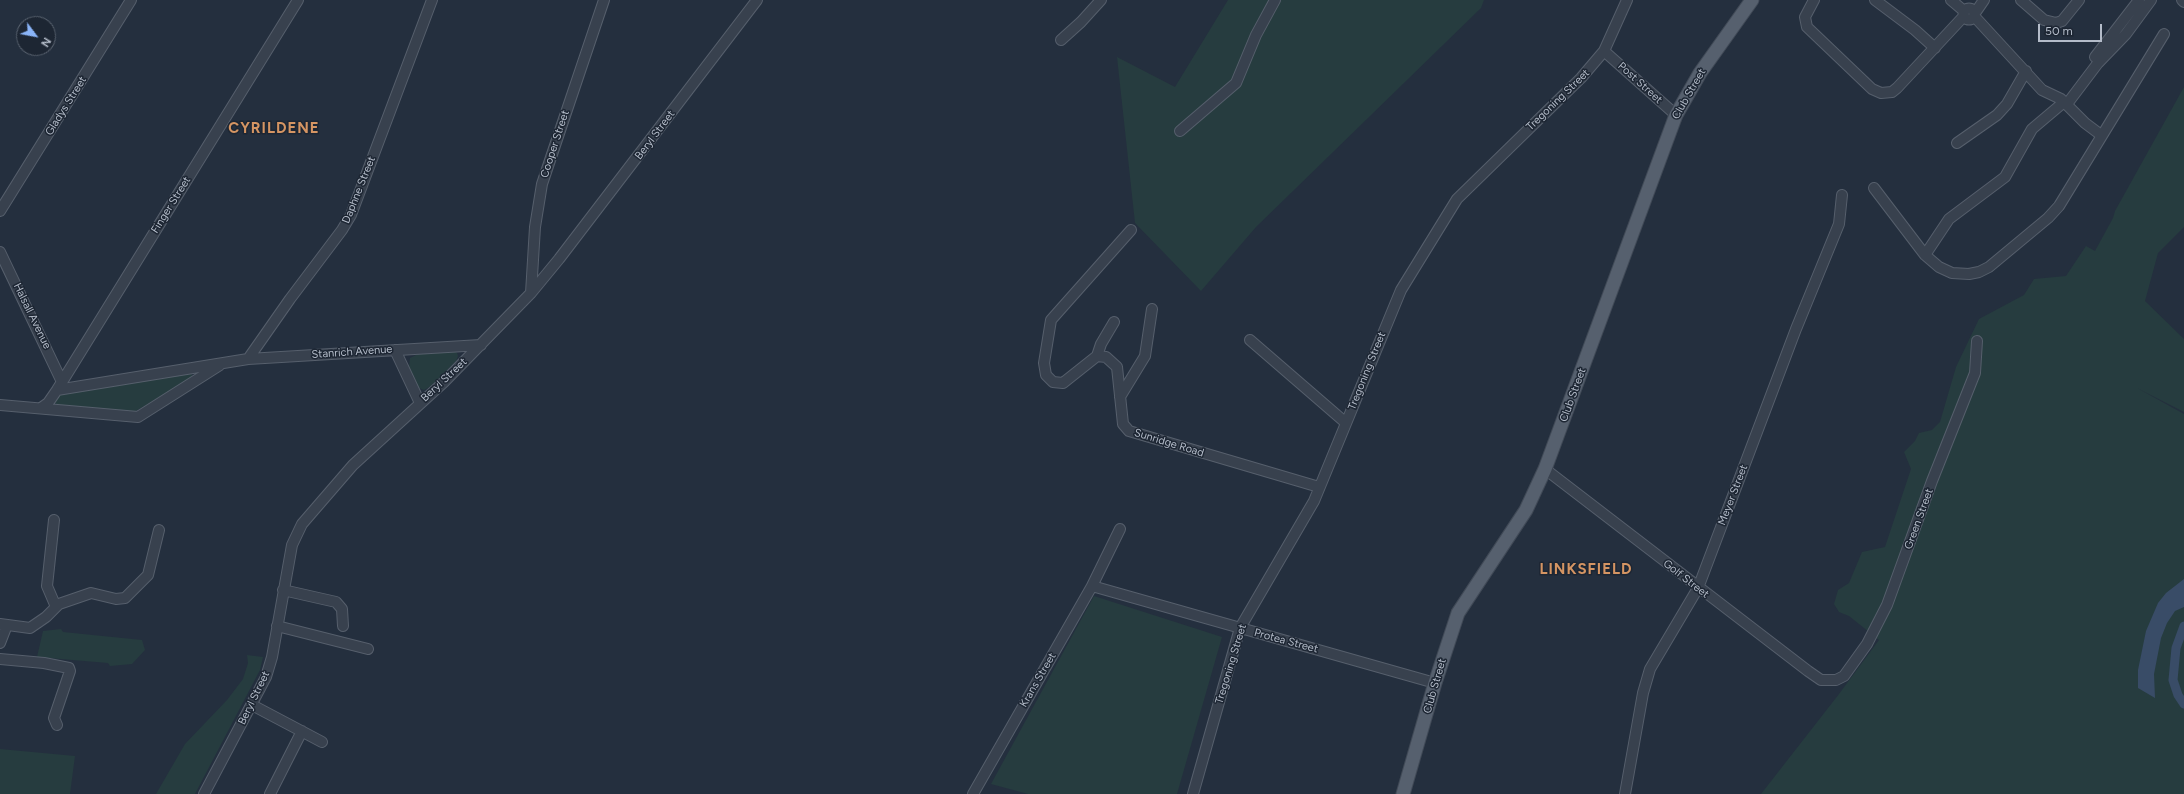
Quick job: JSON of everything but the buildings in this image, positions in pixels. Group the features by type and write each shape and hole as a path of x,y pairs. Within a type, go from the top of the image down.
{"main road":[{"name":"Club Street","path":"1403,794 1435,683 1458,613 1473,588 1526,510 1545,469 1676,115 1700,73 1752,0"}],"street":[{"name":"Gladys Street","path":"0,211 132,0"},
{"name":"Finger Street","path":"41,408 48,403 59,386 298,0"},
{"name":"Daphne Street","path":"248,359 290,299 342,230 351,215 432,0"},
{"name":"Cooper Street","path":"531,293 531,271 535,227 542,184 604,0"},
{"name":"Beryl Street","path":"204,794 252,705 269,669 292,545 302,524 309,514 353,465 482,345 531,293 559,260 757,0"},
{"path":"1060,40 1081,22 1101,0"},
{"path":"1180,131 1236,83 1256,35 1275,0"},
{"name":"Tregoning Street","path":"1193,794 1240,628 1261,589 1309,511 1401,290 1451,208 1464,191 1584,75 1604,51 1627,0"},
{"path":"1814,0 1804,17 1807,27 1877,92 1886,94 1897,88 1984,0"},
{"path":"1875,0 1915,30 1935,48"},
{"path":"1951,0 1984,28 2026,71 2042,90 2064,102 2084,124 2101,135"},
{"path":"1958,0 1969,14"},
{"path":"1969,14 1978,0"},
{"path":"2021,0 2044,20 2056,24 2062,21 2079,0"},
{"path":"2064,102 2139,0"},
{"path":"1925,255 1949,219 2005,177 2032,128 2064,102 2126,34 2151,0"},
{"path":"1874,188 1925,255 1939,267 1952,273 1975,273 1989,267 2055,212 2164,34"},
{"name":"Post Street","path":"1604,51 1676,115"},
{"path":"1957,143 1997,115 2008,104 2026,71"},
{"name":"Meyer Street","path":"1625,794 1648,675 1698,588 1804,307 1839,224 1842,195"},
{"path":"1114,322 1101,344 1097,356 1063,383 1053,382 1044,370 1049,326 1054,316 1131,230"},
{"name":"Halsall Avenue","path":"0,252 59,386"},
{"path":"1120,397 1145,356 1152,309"},
{"path":"1250,340 1346,423"},
{"name":"Green Street","path":"1831,681 1840,678 1849,669 1874,633 1887,605 1932,481 1975,373 1977,341"},
{"name":"Stanrich Avenue","path":"59,386 248,359 482,345"},
{"path":"395,350 420,403"},
{"name":"Sunridge Road","path":"1097,356 1106,357 1117,367 1123,424 1129,432 1319,487"},
{"name":"Stanrich Avenue","path":"0,405 138,417 223,363"},
{"name":"Golf Street","path":"1545,469 1808,671 1821,680 1831,681"},
{"path":"54,520 47,582 48,591 56,607"},
{"path":"0,643 3,624 30,628 46,617 56,607 90,593 116,599 125,598 148,575 159,530"},
{"name":"Krans Street","path":"973,794 1092,586 1120,530"},
{"name":"Protea Street","path":"1092,586 1115,591 1435,683"},
{"path":"284,590 336,602 342,609 342,626"},
{"path":"277,626 368,649"},
{"path":"0,659 49,663 69,668 70,671 54,718 57,725"},
{"path":"252,705 322,742"},
{"path":"270,794 302,731"}],"green space":[{"path":"1228,0 1484,0 1481,8 1256,227 1201,291 1135,223 1117,57 1175,87"},
{"path":"2184,87 2184,227 2158,253 2145,301 2184,339 2184,412 2137,388 2184,414 2184,794 1761,794 1879,640 1849,616 1839,612 1834,604 1838,590 1849,583 1862,552 1885,547 1911,469 1904,452 1915,441 1919,433 1932,430 1940,422 1956,367 1979,319 2024,295 2034,279 2066,276 2086,246 2095,251 2113,218 2115,211"},
{"path":"454,351 458,356 456,361 431,386 424,390 419,388 409,368 410,358 422,352"},
{"path":"192,372 192,378 136,411 129,412 56,405 55,400 59,395 67,392"},
{"path":"1094,596 1222,637 1177,794 1028,794 991,784"},
{"path":"61,629 63,632 142,640 145,650 132,664 110,666 108,663 37,657 43,631"},
{"path":"247,655 263,657 260,670 195,794 156,794 185,744 227,700 243,679 248,663"},
{"path":"0,749 75,756 70,794 0,794"}],"water":[{"path":"2184,579 2184,607 2175,611 2167,623 2161,638 2154,674 2155,698 2138,688 2138,670 2146,631 2158,603 2166,593"}],"waterway":[{"path":"2184,626 2176,648 2173,680 2178,695 2184,704"}],"district":[{"name":"CYRILDENE","path":"274,129"},
{"name":"LINKSFIELD","path":"1586,570"}]}
